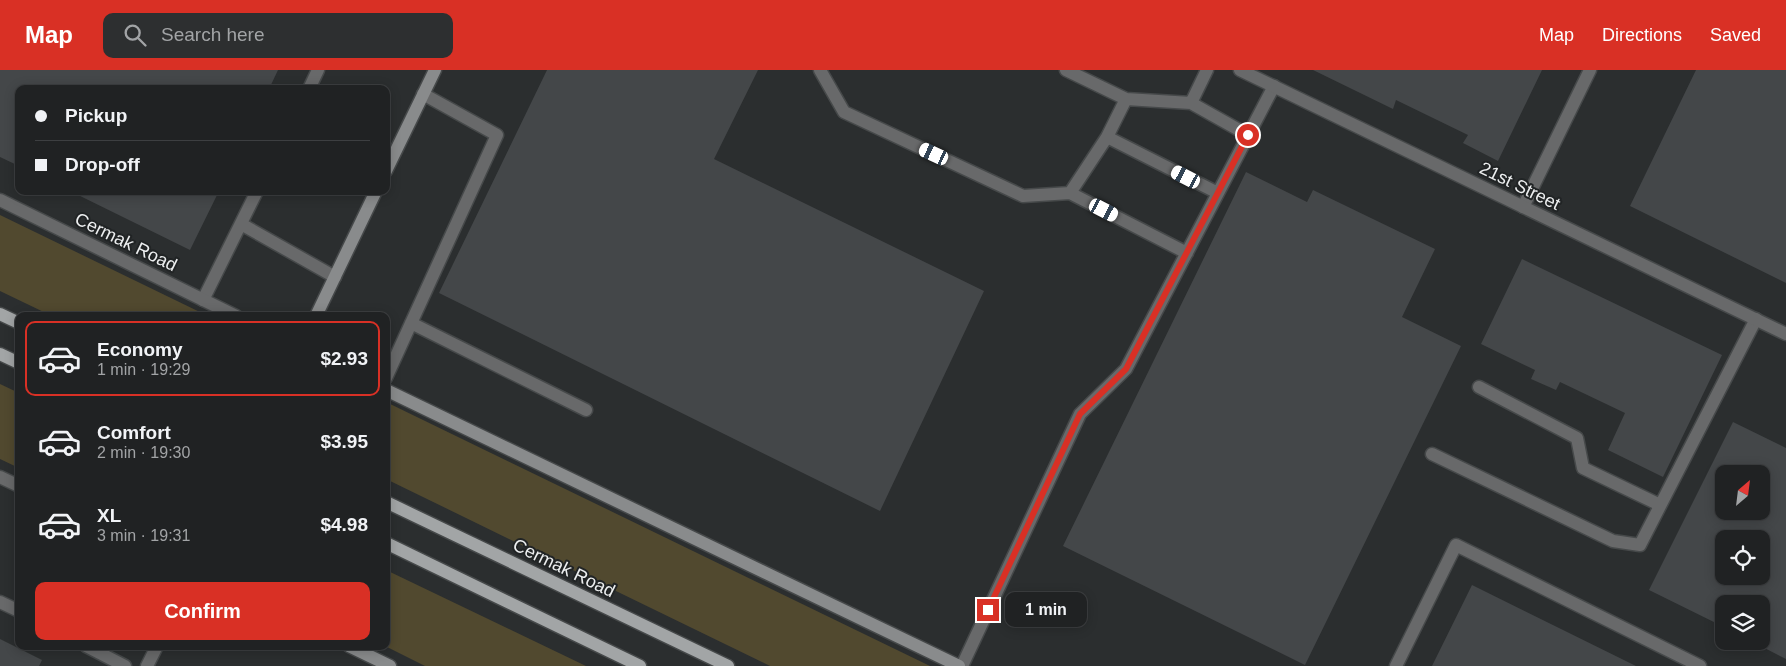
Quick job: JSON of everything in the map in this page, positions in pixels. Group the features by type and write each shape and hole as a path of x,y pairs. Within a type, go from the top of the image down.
{"main road":[{"path":"390,163 435,70"},
{"path":"318,312 374,195"},
{"path":"0,314 15,321"},
{"path":"0,354 15,361"},
{"path":"390,392 960,666"},
{"name":"Cermak Road","path":"390,504 728,666"},
{"path":"390,545 640,666"},
{"path":"357,650 390,666"}],"street":[{"path":"311,85 318,70"},
{"path":"820,70 844,112 1023,196 1070,193 1187,253"},
{"path":"1066,70 1126,98 1191,103 1248,135"},
{"path":"1191,103 1207,70"},
{"name":"21st Street","path":"1240,70 1786,334"},
{"path":"1523,207 1590,70"},
{"path":"960,666 1080,414 1126,369 1274,86"},
{"path":"390,369 497,135 423,94"},
{"path":"1070,193 1107,137 1126,98"},
{"path":"1107,137 1218,193"},
{"path":"203,300 255,195"},
{"name":"Cermak Road","path":"0,200 228,312"},
{"path":"241,224 335,278"},
{"path":"1432,454 1613,541 1640,546 1756,319"},
{"path":"411,323 586,410"},
{"path":"1479,387 1577,438 1583,468 1660,505"},
{"path":"0,477 15,484"},
{"path":"1396,666 1456,545 1700,666"},
{"path":"0,602 15,609"},
{"path":"94,650 125,666"},
{"path":"147,666 155,650"}],"shaded area":[{"path":"0,215 200,312 44,312 0,291"},
{"path":"0,384 15,391 15,466 0,459"},
{"path":"390,404 930,666 770,666 390,481"},
{"path":"390,572 586,666 425,666 390,648"}],"building":[{"path":"0,70 278,70 271,85 15,85 15,164 0,157"},
{"path":"547,70 758,70 714,159 984,291 880,511 439,293"},
{"path":"1313,70 1542,70 1498,161 1463,143 1468,135 1396,100 1393,109"},
{"path":"1696,70 1786,70 1786,283 1630,206"},
{"path":"1246,172 1307,202 1313,190 1435,249 1402,317 1461,346 1305,665 1063,546"},
{"path":"78,195 217,195 190,250"},
{"path":"1522,259 1722,355 1663,477 1608,450 1625,413 1560,382 1556,390 1531,379 1535,370 1481,344"},
{"path":"1733,422 1786,448 1786,659 1768,650 1770,595 1715,595 1715,623 1649,590"},
{"path":"1472,585 1636,666 1432,666"},
{"path":"0,639 15,646 15,650 22,650 42,660 39,666 0,666"}],"route":[{"path":"988,610 1080,414 1126,369 1248,135"}]}
